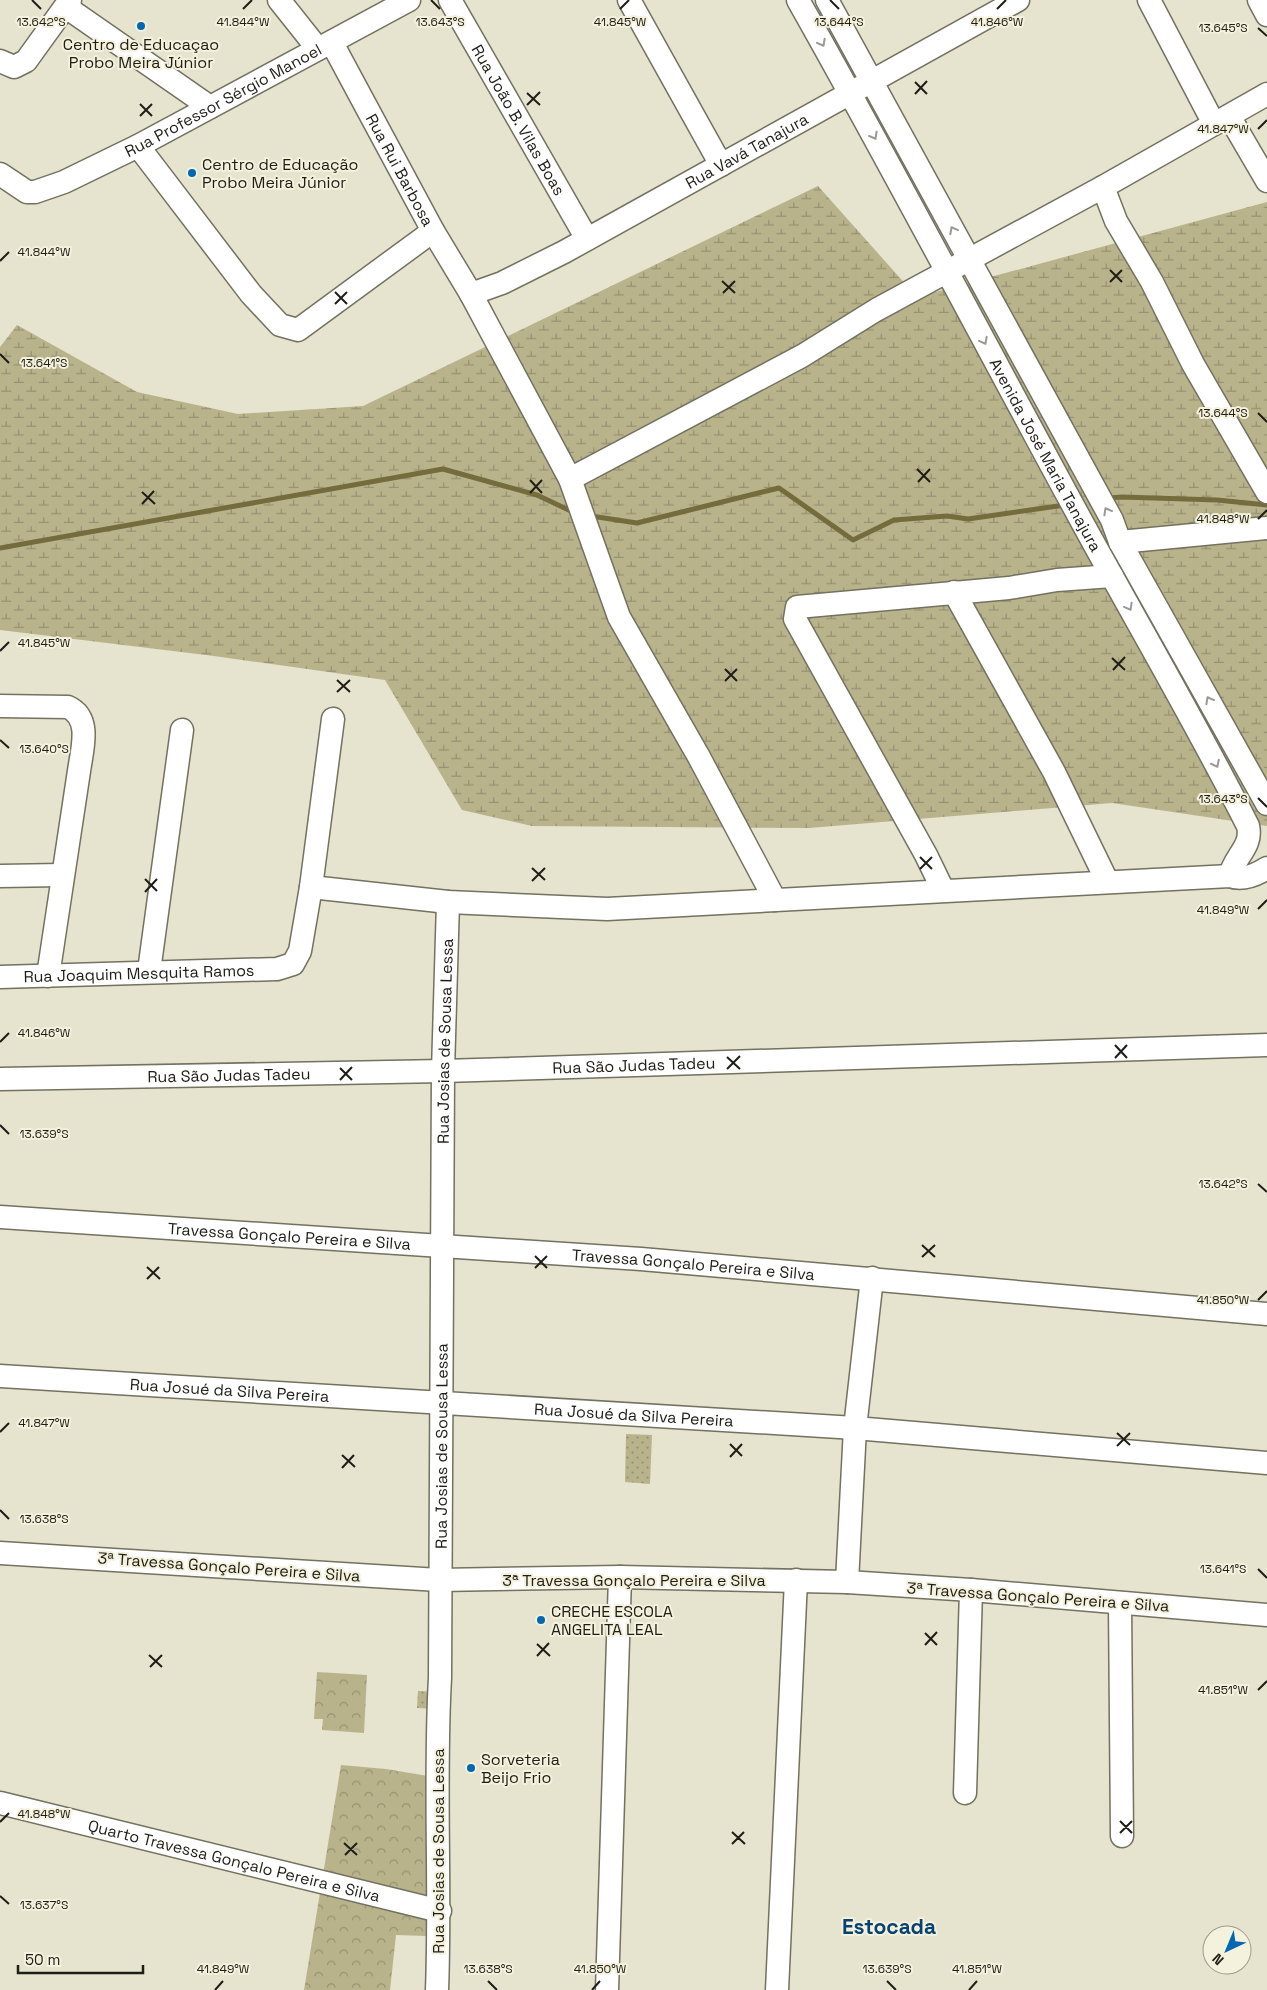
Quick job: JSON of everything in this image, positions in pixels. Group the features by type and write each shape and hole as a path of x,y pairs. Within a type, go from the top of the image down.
{"street":[{"name":"Rua Rui Barbosa","path":"279,0 325,46 471,294 570,478 619,617 699,757 774,900"},
{"name":"Rua Professor Sérgio Manoel","path":"0,174 18,187 35,192 64,182 138,146 409,0"},
{"name":"Rua João B. Vilas Boas","path":"450,0 587,239"},
{"path":"629,0 721,165"},
{"name":"Avenida José Maria Tanajura","path":"798,0 1112,576 1204,740 1248,826 1250,834 1248,844 1230,876"},
{"name":"Avenida José Maria Tanajura","path":"827,0 1112,520 1120,542 1267,804"},
{"path":"1149,0 1222,120 1267,181"},
{"path":"1259,0 1267,15"},
{"name":"Rua Vavá Tanajura","path":"471,294 502,284 587,239 873,82 1013,1"},
{"path":"0,60 14,67 26,61 68,4 210,107"},
{"path":"570,478 802,356 876,310 1103,187 1267,94"},
{"path":"138,146 251,294 280,325 298,330 433,231"},
{"path":"1103,187 1116,221 1152,282 1193,364 1267,492"},
{"path":"968,311 990,299"},
{"path":"1120,542 1267,528"},
{"path":"942,890 926,855 795,619 798,607 1112,576"},
{"path":"954,592 1054,772 1107,882"},
{"path":"0,706 68,707 75,710 82,720 83,742 48,976"},
{"path":"333,719 311,887 448,902 608,908 1230,876 1236,878 1253,876 1267,868"},
{"path":"1204,740 1225,728"},
{"path":"149,971 182,730"},
{"path":"0,876 62,875"},
{"name":"Rua Joaquim Mesquita Ramos","path":"0,977 149,971 277,969 293,964 297,958 311,887"},
{"name":"Rua Josias de Sousa Lessa","path":"437,1990 440,1911 437,1736 440,1678 443,1071 448,902"},
{"name":"Rua São Judas Tadeu","path":"0,1080 443,1071 1267,1045"},
{"name":"Travessa Gonçalo Pereira e Silva","path":"0,1217 642,1259 1267,1314"},
{"path":"847,1582 855,1428 872,1278"},
{"name":"Rua Josué da Silva Pereira","path":"0,1376 855,1428 1267,1463"},
{"name":"3ª Travessa Gonçalo Pereira e Silva","path":"1,1550 439,1580 620,1577 847,1582 971,1590 1267,1615"},
{"path":"607,1990 620,1577"},
{"path":"777,1990 796,1580"},
{"path":"965,1793 971,1590"},
{"path":"1120,1603 1122,1836"},
{"name":"Quarto Travessa Gonçalo Pereira e Silva","path":"0,1803 440,1911"}],"green space":[{"path":"818,186 917,297 1267,202 1267,826 1112,803 809,828 532,826 462,810 385,680 214,656 0,630 0,347 17,325 137,392 238,414 363,406"},
{"path":"626,1434 652,1435 650,1484 625,1482"},
{"path":"317,1672 367,1675 364,1733 322,1730 323,1719 314,1719"},
{"path":"418,1691 439,1692 438,1709 417,1708"},
{"path":"341,1765 386,1769 434,1777 426,1936 396,1935 390,1990 304,1990"}],"waterway":[{"path":"0,548 443,469 537,495 575,513"},
{"path":"591,516 637,523 779,488 853,540 894,520 947,516 968,519 1065,505"},
{"path":"1108,498 1217,500 1267,505"}],"place":[{"name":"Centro de Educaçao Probo Meira Júnior","path":"141,26"},
{"name":"Centro de Educação Probo Meira Júnior","path":"192,173"},
{"name":"CRECHE ESCOLA ANGELITA LEAL","path":"541,1620"},
{"name":"Sorveteria Beijo Frio","path":"471,1768"}],"district":[{"name":"Estocada","path":"889,1926"}]}
